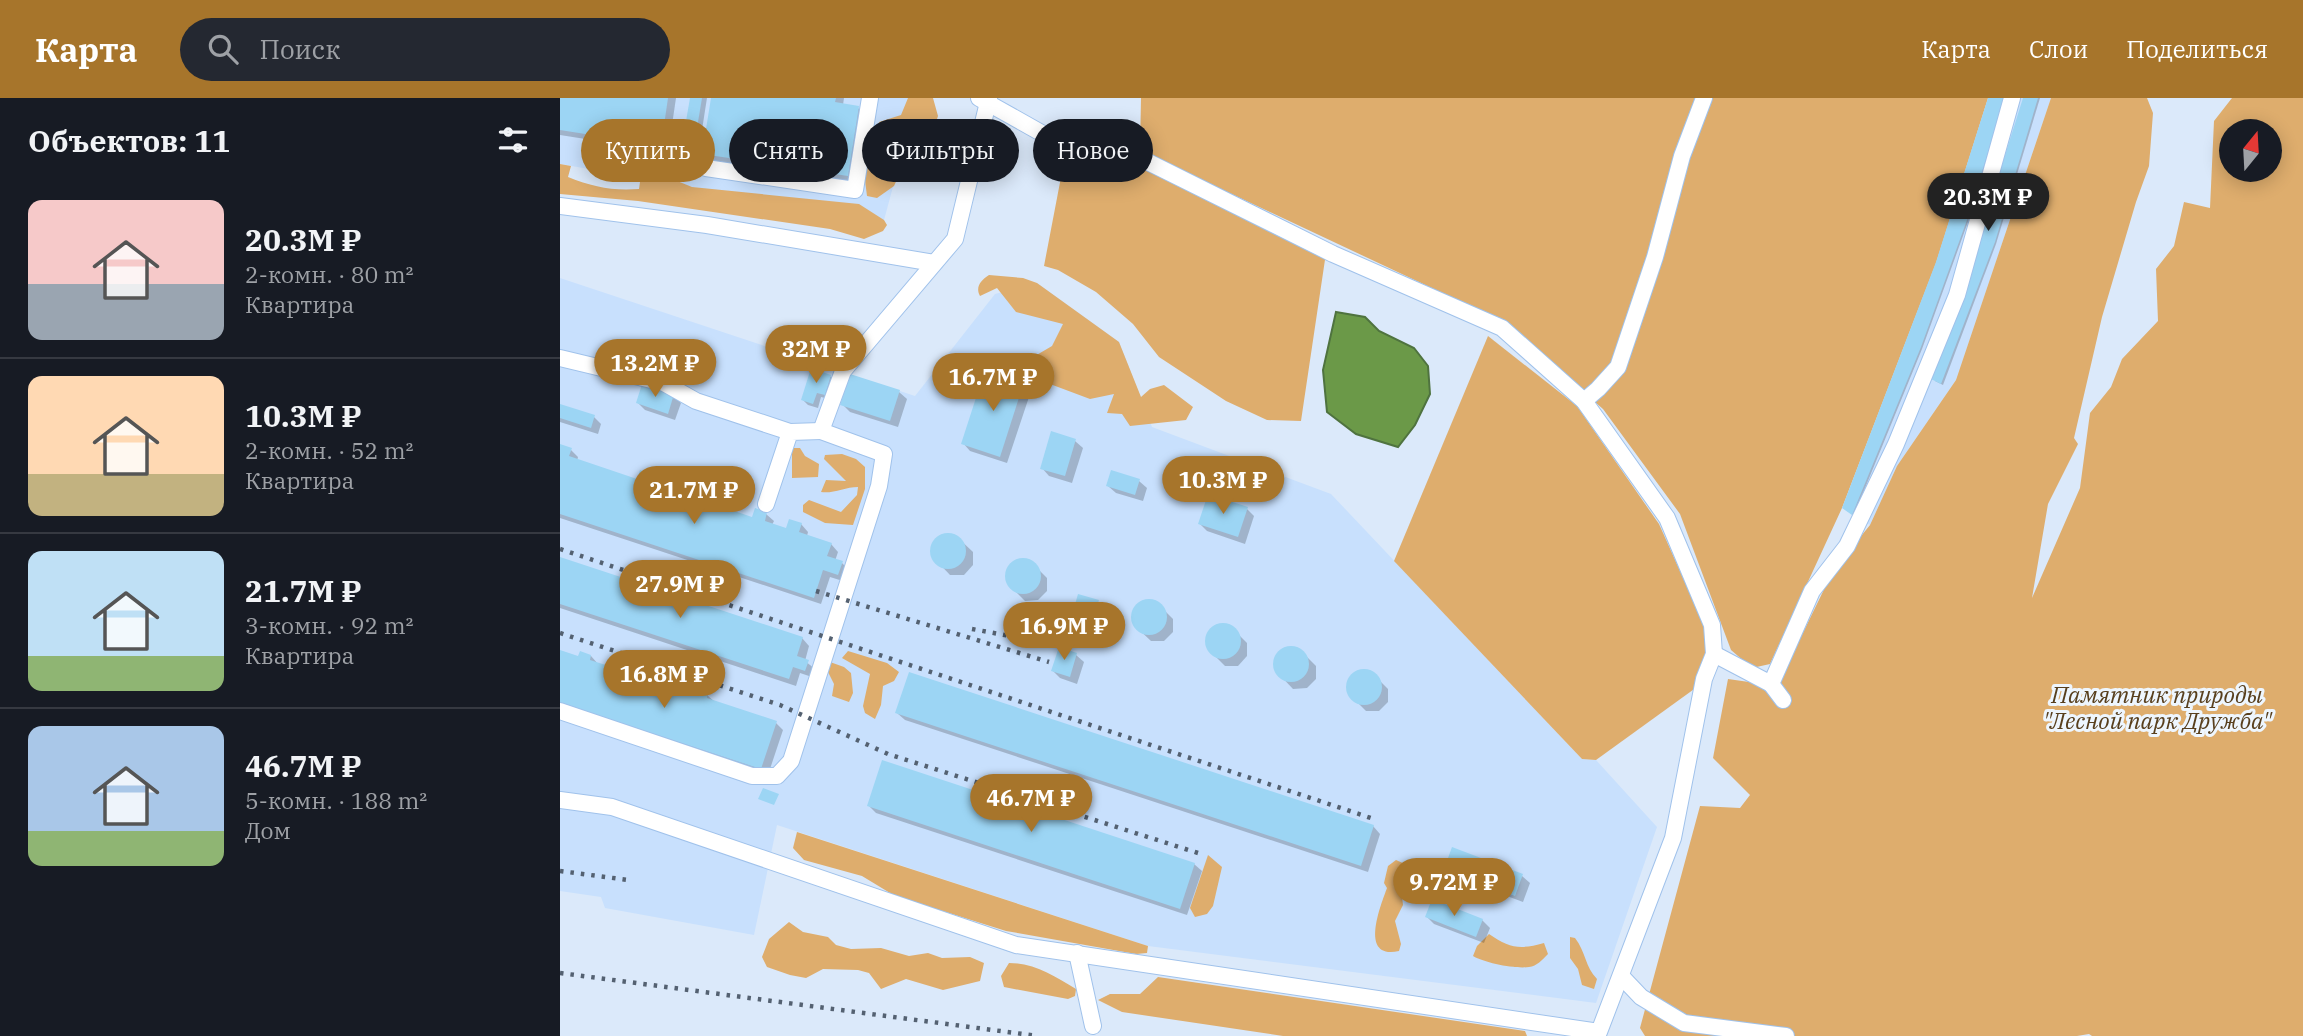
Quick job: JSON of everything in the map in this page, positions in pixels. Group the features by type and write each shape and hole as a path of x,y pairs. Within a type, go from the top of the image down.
{"street":[{"path":"715,169 855,190 870,98"},
{"path":"1584,401 1618,367 1655,257 1682,156 1704,98"},
{"path":"1771,684 1812,590 1847,546 1896,444 1957,295 2012,98"},
{"path":"560,800 612,807 1016,945 1599,1034 1673,838 1704,679 1714,654 1712,625 1667,518 1584,401 1502,328 1333,254 1146,161 1052,138 985,99 955,239 843,371 821,431"},
{"path":"560,206 706,225 934,263"},
{"path":"560,358 664,383 696,401 790,432 821,431 884,454 875,498 791,761 777,776 752,776 560,711"},
{"path":"766,504 790,432"},
{"path":"1714,654 1771,684 1783,699"},
{"path":"1077,953 1093,1026"},
{"path":"1620,976 1641,997 1684,1023 1786,1036"}],"shaded area":[{"path":"560,98 917,98 911,119 862,119 862,182 894,182 884,220 664,182 715,182 715,119 581,119 581,168 560,164"},
{"path":"1988,98 2051,98 1956,380 1897,466 1870,525 1852,515"},
{"path":"560,278 915,396 995,294 1037,283 1119,342 1152,427 1331,494 1582,759 1596,760 1657,827 1596,1003 1148,946 777,825 754,935 605,908 601,897 560,891"},
{"path":"1336,312 1365,317 1379,331 1414,348 1428,366 1430,394 1415,425 1398,447 1356,434 1327,412 1323,370"}],"green space":[{"path":"908,98 933,98 938,116 937,119 888,119 901,115"},
{"path":"1141,98 1988,98 1936,263 1842,508 1770,664 1752,668 1731,650 1680,514 1603,409 1502,321 1153,157 1153,119 1141,119"},
{"name":"Памятник природы \"Лесной парк Дружба\"","path":"2051,98 2147,98 2153,113 2149,166 2102,317 2074,438 2078,444 2048,504 2032,598 2080,488 2090,413 2111,387 2122,359 2158,321 2156,269 2174,246 2184,202 2210,208 2214,121 2232,98 2303,98 2303,1036 1645,1036 1640,1028 1700,806 1740,808 1750,795 1713,758 1728,679 1777,686 1833,571 1870,525 1897,466 1956,380"},
{"path":"560,164 571,166 568,177 611,189 639,189 640,182 680,182 692,187 859,204 884,220 887,225 883,231 864,239 830,229 638,201 560,194"},
{"path":"1153,170 1326,253 1301,421 1267,420 1226,401 1159,357 1133,324 1096,292 1058,270 1044,266 1060,182 1153,182"},
{"path":"865,182 896,182 877,198 867,196"},
{"path":"989,275 1023,278 1037,283 1119,342 1141,397 1150,389 1164,385 1193,407 1186,420 1130,426 1122,414 1107,413 1114,394 1090,399 1034,378 1023,363 1052,346 1063,324 1016,312 997,288 980,296 980,284"},
{"path":"1488,336 1577,406 1659,524 1706,629 1706,655 1697,687 1596,760 1582,759 1394,561"},
{"path":"792,448 800,448 805,456 819,464 818,477 792,478"},
{"path":"842,454 856,459 865,467 865,489 853,525 825,523 803,512 803,505 809,500 841,512 857,495 858,487 821,492 826,480 846,481 824,459 825,455"},
{"path":"848,651 887,663 899,672 894,681 883,686 881,705 875,719 865,713 863,706 870,674 842,658"},
{"path":"830,662 851,673 853,693 849,702 832,696 834,684 826,668"},
{"path":"797,832 1148,946 1147,953 1136,954 1006,931 895,896 862,876 804,860 793,848"},
{"path":"1208,855 1222,867 1213,906 1207,914 1195,917 1190,908"},
{"path":"1396,860 1405,864 1400,880 1403,905 1395,921 1401,944 1399,951 1387,952 1379,948 1375,930 1387,888 1384,883 1388,866"},
{"path":"789,922 803,932 828,937 836,945 851,949 881,948 909,956 928,953 942,958 970,957 984,963 980,981 943,990 906,979 881,989 869,973 858,970 823,969 806,978 790,975 767,967 762,957 769,939"},
{"path":"1489,934 1515,946 1528,947 1544,943 1548,954 1529,967 1508,966 1478,959 1473,956 1477,946"},
{"path":"1570,937 1579,943 1590,970 1597,979 1594,989 1582,985 1578,969 1570,958"},
{"path":"1009,963 1027,965 1052,975 1076,989 1075,996 1068,999 1004,987 1001,976"},
{"path":"1158,977 1525,1031 1527,1036 1283,1036 1122,1012 1098,1000 1110,994 1140,994"}],"building":[{"path":"560,98 668,98 665,119 581,119 581,133 560,130"},
{"path":"690,98 702,98 698,119 686,119"},
{"path":"711,98 836,98 835,102 859,106 848,176 848,119 729,119 729,158 715,156 715,119 708,119"},
{"path":"1988,98 2005,98 1967,220 1921,347 1852,515 1842,508 1936,262"},
{"path":"2023,98 2038,98 1995,242 1941,384 1931,379 1961,295"},
{"path":"811,368 831,375 825,395 817,393 813,404 801,400"},
{"path":"985,370 1024,382 1000,457 961,444"},
{"path":"850,374 900,390 890,421 840,405"},
{"path":"642,384 674,394 668,414 636,403"},
{"path":"560,404 595,415 591,428 560,418"},
{"path":"1051,431 1076,439 1065,476 1040,469"},
{"path":"560,444 572,448 569,456 637,479 640,470 654,475 651,483 672,490 674,481 686,485 684,494 752,517 755,508 767,512 765,521 786,528 789,519 802,523 799,532 832,543 827,556 843,561 838,575 823,570 814,598 560,514"},
{"path":"1111,470 1140,479 1135,495 1106,486"},
{"path":"1208,494 1248,507 1238,537 1198,524"},
{"path":"948,533 961,538 966,551 961,564 948,569 935,564 930,551 935,538"},
{"path":"560,557 803,637 797,656 809,660 805,671 793,667 789,679 560,604"},
{"path":"1023,558 1036,563 1041,576 1036,589 1023,594 1010,589 1005,576 1010,563"},
{"path":"1078,594 1099,600 1095,614 1074,608"},
{"path":"1149,599 1162,604 1167,617 1162,630 1149,635 1136,630 1131,617 1136,604"},
{"path":"1223,623 1236,628 1241,641 1236,654 1223,659 1210,654 1205,641 1210,628"},
{"path":"1291,646 1304,651 1309,664 1304,677 1291,682 1278,677 1273,664 1278,651"},
{"path":"1059,647 1077,653 1070,677 1051,671"},
{"path":"560,650 578,656 580,651 591,655 590,660 634,674 635,670 650,675 648,679 693,694 695,689 708,693 707,698 777,721 761,769 560,703"},
{"path":"1364,669 1377,674 1382,687 1377,700 1364,705 1351,700 1346,687 1351,674"},
{"path":"909,672 1374,825 1361,866 895,713"},
{"path":"882,760 1195,863 1180,909 867,806"},
{"path":"763,788 779,794 774,805 758,799"},
{"path":"1452,847 1523,874 1515,896 1444,869"},
{"path":"1432,899 1483,919 1476,937 1425,917"}],"railway":[{"path":"560,549 1374,819"},
{"path":"816,591 1049,662"},
{"path":"972,629 1052,647"},
{"path":"560,633 780,705 888,754 1198,853"},
{"path":"560,871 628,880"},
{"path":"560,973 1038,1036"}]}
